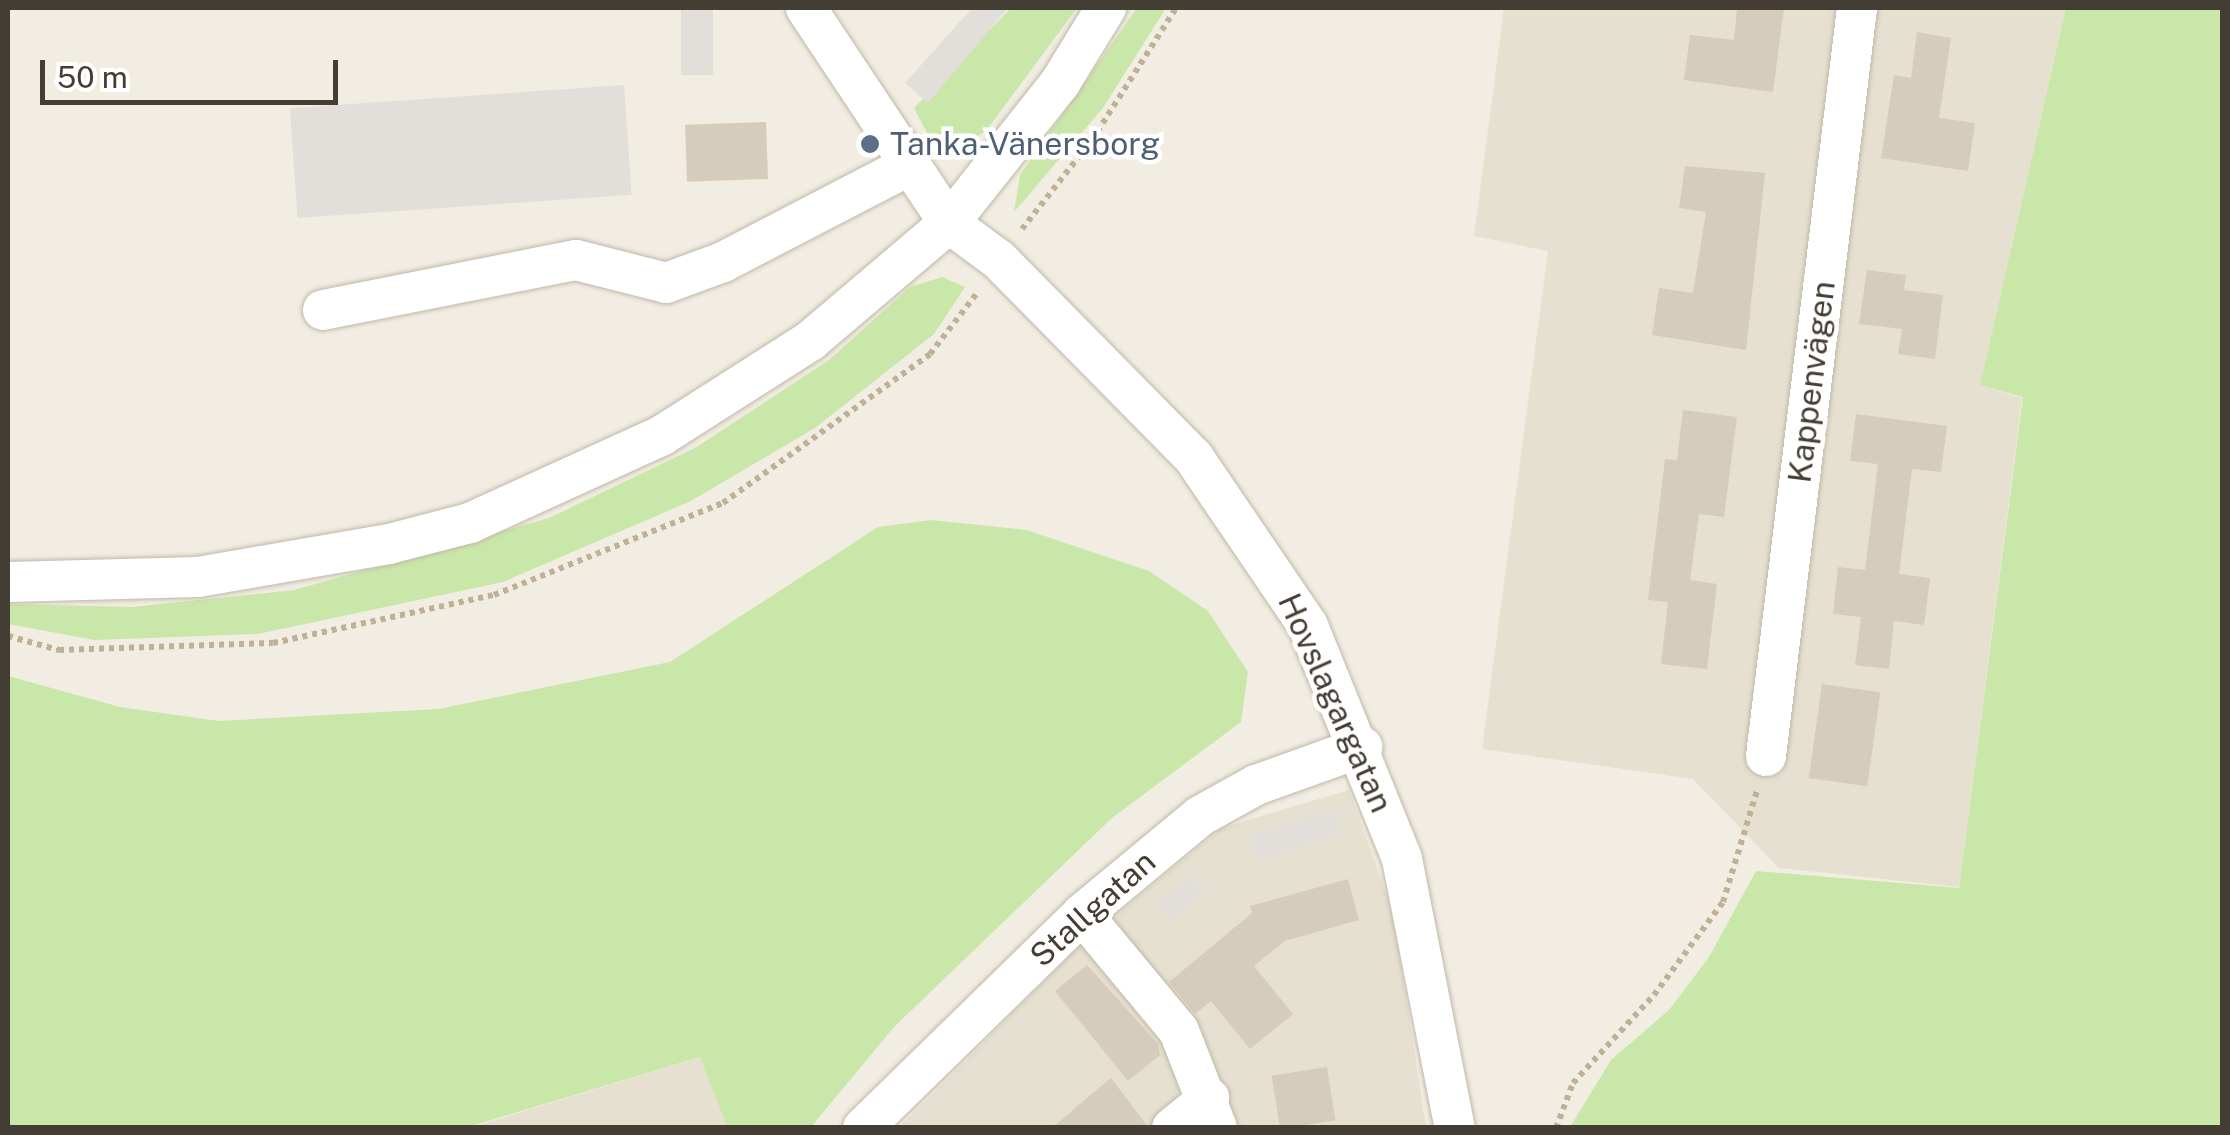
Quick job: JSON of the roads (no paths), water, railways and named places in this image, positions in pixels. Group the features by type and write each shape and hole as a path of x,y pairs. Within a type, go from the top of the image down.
{"street":[{"name":"Hovslagargatan","path":"806,8 949,223 999,260 1194,458 1308,626 1362,747 1426,950 1455,1128"},
{"path":"8,582 198,577 300,563 470,523 661,436 810,340 949,223 1060,83 1106,8"},
{"name":"Kappenvägen","path":"1766,756 1858,8"},
{"path":"323,310 576,260 666,283 723,262 908,166"},
{"name":"Stallgatan","path":"863,1128 1082,914 1200,816 1256,785 1362,747"},
{"path":"1082,914 1179,1031 1213,1113 1172,1128"}],"place":[{"name":"Tanka-Vänersborg","path":"870,144"}]}
